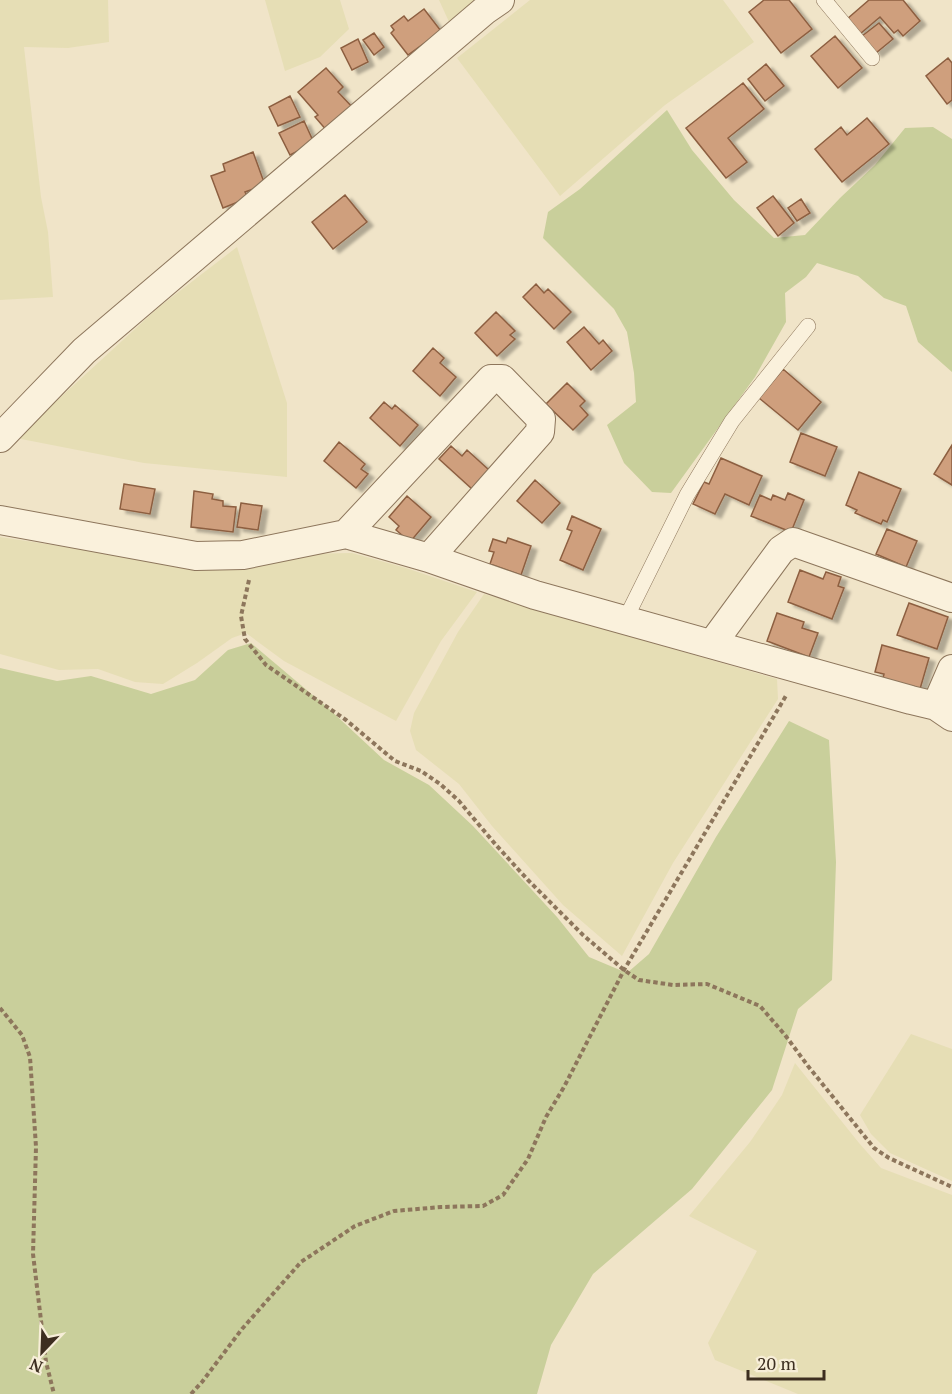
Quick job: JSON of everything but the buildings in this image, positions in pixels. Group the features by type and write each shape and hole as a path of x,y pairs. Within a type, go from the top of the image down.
{"street":[{"path":"0,438 84,351 483,11 500,0"},
{"path":"346,534 491,379 502,379 541,418 540,432 429,558"},
{"path":"0,520 196,556 243,555 346,534 429,558 535,595 944,711 952,669"},
{"path":"712,644 781,550 794,542 952,598"}],"lane":[{"path":"825,0 872,58"},
{"path":"625,620 687,495 732,422 808,326"}],"path":[{"path":"256,553 241,616 245,639 266,665 346,720 395,761 421,771 440,784 459,801 528,880 583,935 624,970 639,980 673,985 707,984 759,1006 785,1035 874,1148 889,1158 952,1187"},
{"path":"191,1394 242,1329 302,1262 355,1226 394,1211 483,1206 503,1195 528,1159 546,1117 564,1088 624,970 801,670"},
{"path":"0,1008 22,1035 30,1057 36,1147 33,1254 46,1362 54,1394"}],"shaded area":[{"path":"0,0 108,0 109,42 68,48 24,47 41,197 48,232 53,297 0,300"},
{"path":"265,0 340,0 349,29 320,57 285,71"},
{"path":"439,0 484,0 450,24"},
{"path":"530,0 723,0 754,42 665,105 560,196 457,58"},
{"path":"237,247 287,403 287,477 144,463 16,438 159,307"},
{"path":"0,537 186,565 303,554 352,553 477,592 441,641 396,721 284,661 246,633 232,638 163,684 135,682 98,669 59,670 0,654"},
{"path":"484,594 777,679 778,699 673,863 622,956 563,905 492,826 459,784 416,750 410,731 414,713 458,632"},
{"path":"911,1034 952,1049 952,1181 890,1153 871,1134 860,1115"},
{"path":"795,1063 881,1168 952,1195 952,1394 798,1394 715,1360 708,1343 757,1251 689,1216 750,1142 782,1095"}],"green space":[{"path":"667,110 692,150 734,200 774,238 805,235 875,165 905,128 933,127 952,139 952,372 918,342 906,306 884,298 858,276 817,263 806,277 785,293 786,322 755,377 671,493 652,492 624,463 607,425 636,402 627,332 614,309 543,238 548,212 580,189"},
{"path":"251,643 328,708 384,760 429,785 473,826 557,917 589,957 627,973 649,954 716,837 789,721 829,740 836,862 832,980 798,1009 772,1090 692,1189 593,1274 551,1345 537,1394 0,1394 0,668 57,681 91,676 151,694 195,680 228,650"}]}
